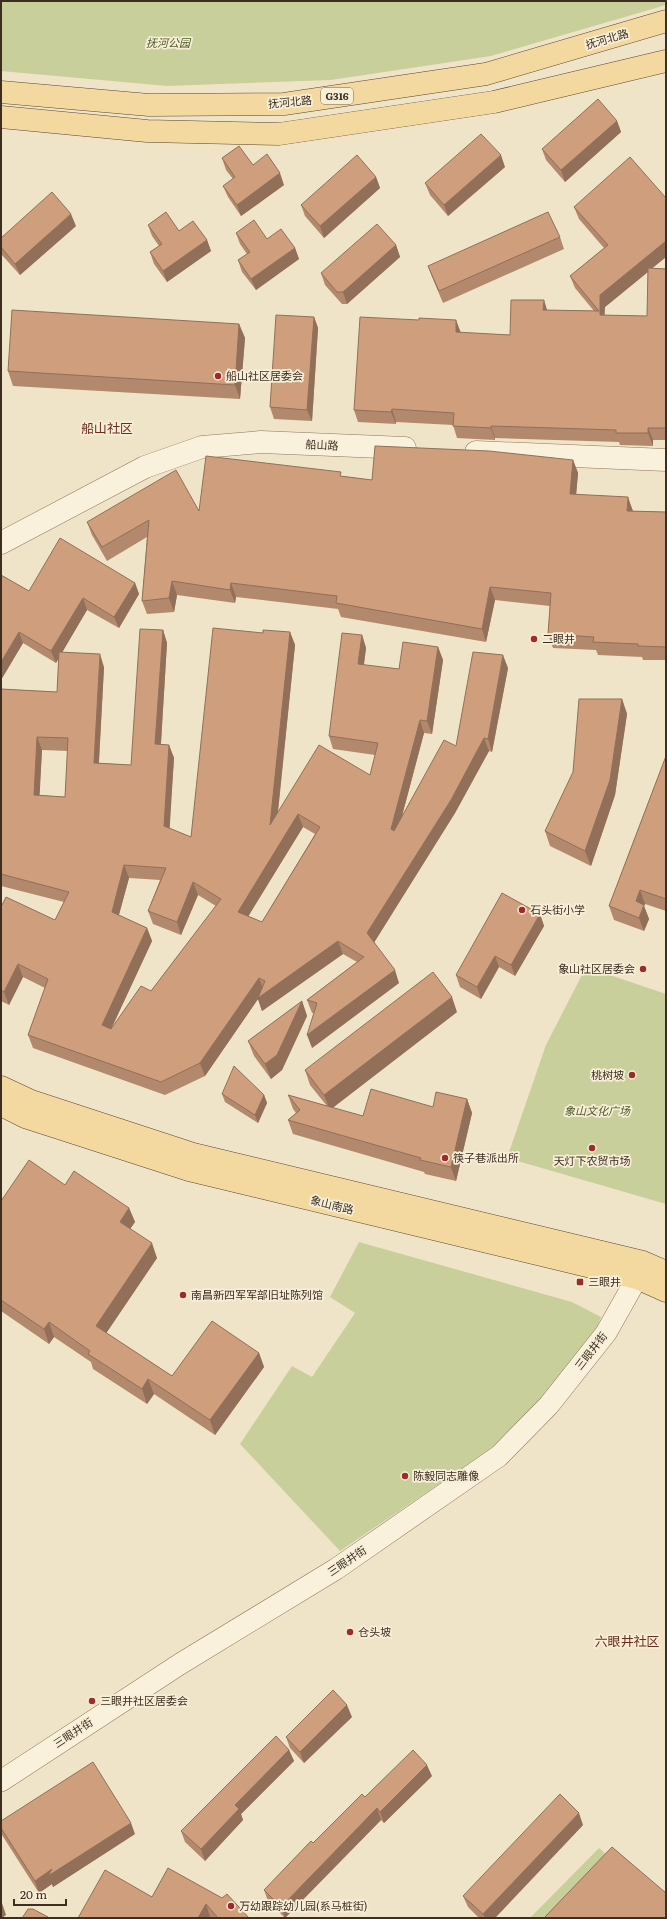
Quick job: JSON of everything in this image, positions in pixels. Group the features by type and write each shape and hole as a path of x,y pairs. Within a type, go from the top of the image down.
{"main road":[{"name":"抚河北路","path":"1,92 149,105 284,104 486,74 666,21"},
{"path":"1,117 147,131 279,134 494,102 666,61"},
{"name":"象山南路","path":"1,1087 31,1101 193,1154 643,1262 666,1272"},
{"name":"象山南路","path":"1,1105 24,1117 189,1170 638,1278 666,1291"}],"street":[{"name":"船山路","path":"1,543 145,467 202,447 261,442 428,450"},
{"path":"460,451 666,460"},
{"name":"三眼井街","path":"1,1781 180,1664 336,1569 499,1456 549,1405 606,1333 638,1278"}],"green space":[{"name":"抚河公园","path":"1,1 666,1 666,5 491,56 331,80 167,86 1,71"},
{"name":"象山文化广场","path":"586,967 666,994 666,1204 507,1158 546,1045"},
{"path":"359,1242 572,1302 601,1317 596,1330 541,1399 489,1450 340,1551 240,1444 292,1366 312,1377 355,1313 330,1297"},
{"path":"599,1848 608,1856 547,1918 530,1918"}],"building":[{"path":"598,99 617,121 561,170 542,149"},
{"path":"481,134 501,155 444,205 425,183"},
{"path":"239,146 253,165 267,154 280,173 237,205 223,186 235,177 222,158"},
{"path":"357,155 376,177 320,226 301,205"},
{"path":"630,157 666,198 666,241 600,295 600,315 647,316 648,268 666,269 666,428 648,428 648,433 616,433 616,430 453,426 454,413 392,409 391,412 354,410 360,317 456,320 456,332 510,335 511,300 544,300 543,310 599,311 570,276 608,245 574,207"},
{"path":"52,192 71,214 15,264 1,247 1,238"},
{"path":"166,212 179,231 193,221 207,240 163,271 150,252 162,244 148,225"},
{"path":"548,212 560,237 439,291 428,266"},
{"path":"254,220 267,239 281,229 295,248 251,279 238,260 250,252 236,233"},
{"path":"377,224 396,245 343,292 337,292 321,273"},
{"path":"12,310 239,324 235,385 8,371"},
{"path":"276,315 314,317 307,410 270,407"},
{"path":"375,446 489,451 573,460 570,494 628,497 627,511 666,512 666,647 593,642 594,637 548,634 551,593 490,587 482,629 336,603 337,596 231,583 230,590 172,581 169,598 142,601 149,520 102,547 87,522 176,470 199,511 206,456 341,472 340,476 372,480"},
{"path":"60,538 135,583 114,617 83,598 51,651 19,632 1,662 1,575 29,591"},
{"path":"213,628 263,633 263,630 290,632 270,825 319,745 370,775 378,743 329,736 342,633 362,635 358,664 399,669 403,642 438,647 427,721 420,720 391,829 394,831 444,740 456,746 473,652 503,655 488,739 484,738 451,800 367,933 395,970 307,1035 317,1003 307,1000 364,957 338,941 258,998 265,981 259,978 200,1063 161,1082 28,1035 48,979 18,964 4,992 1,990 1,907 6,897 55,920 69,892 1,874 1,689 57,692 59,652 100,654 94,763 131,765 140,629 163,630 155,744 169,745 164,826 191,837","holes":["37,737 68,738 65,797 34,795","298,814 320,827 262,922 238,912","124,865 166,868 148,911 177,922 193,882 221,899 151,991 141,986 111,1029 102,1025 147,928 112,912"]},
{"path":"579,699 622,699 610,780 585,851 545,831 573,772"},
{"path":"666,756 666,899 640,890 636,901 644,905 639,918 609,906"},
{"path":"502,893 540,914 511,965 495,956 477,987 456,975"},
{"path":"433,972 452,997 324,1095 305,1070"},
{"path":"302,1001 277,1055 265,1064 248,1041"},
{"path":"234,1066 264,1095 255,1115 222,1094"},
{"path":"371,1089 433,1107 436,1092 467,1099 451,1167 420,1160 421,1158 288,1120 300,1110 288,1095 363,1116"},
{"path":"29,1160 65,1185 74,1171 129,1208 120,1222 152,1243 96,1326 172,1376 212,1321 259,1353 210,1420 148,1379 142,1389 88,1354 90,1351 49,1322 44,1329 1,1300 1,1201"},
{"path":"333,1690 347,1705 300,1752 286,1737"},
{"path":"276,1736 289,1750 235,1805 239,1809 201,1849 181,1831"},
{"path":"413,1750 427,1765 380,1812 377,1808 281,1907 264,1890 311,1841 313,1843 362,1794 365,1797"},
{"path":"93,1762 131,1823 48,1876 52,1869 35,1881 1,1828 1,1821"},
{"path":"560,1794 579,1813 483,1914 463,1896"},
{"path":"612,1847 666,1893 666,1918 544,1918"},
{"path":"168,1868 222,1898 227,1894 249,1918 218,1918 206,1904 198,1918 78,1918 105,1870 152,1897"},
{"path":"28,1909 33,1909 48,1918 22,1918"}],"place":[{"name":"船山社区居委会","path":"218,376"},
{"name":"二眼井","path":"534,639"},
{"name":"石头街小学","path":"522,910"},
{"name":"象山社区居委会","path":"643,969"},
{"name":"桃树坡","path":"632,1075"},
{"name":"天灯下农贸市场","path":"592,1148"},
{"name":"筷子巷派出所","path":"445,1158"},
{"name":"三眼井","path":"580,1282"},
{"name":"南昌新四军军部旧址陈列馆","path":"183,1295"},
{"name":"陈毅同志雕像","path":"405,1476"},
{"name":"仓头坡","path":"350,1632"},
{"name":"三眼井社区居委会","path":"92,1701"},
{"name":"万幼跟踪幼儿园(系马桩街)","path":"231,1906"}],"district":[{"name":"船山社区","path":"107,428"},
{"name":"六眼井社区","path":"627,1641"}]}
